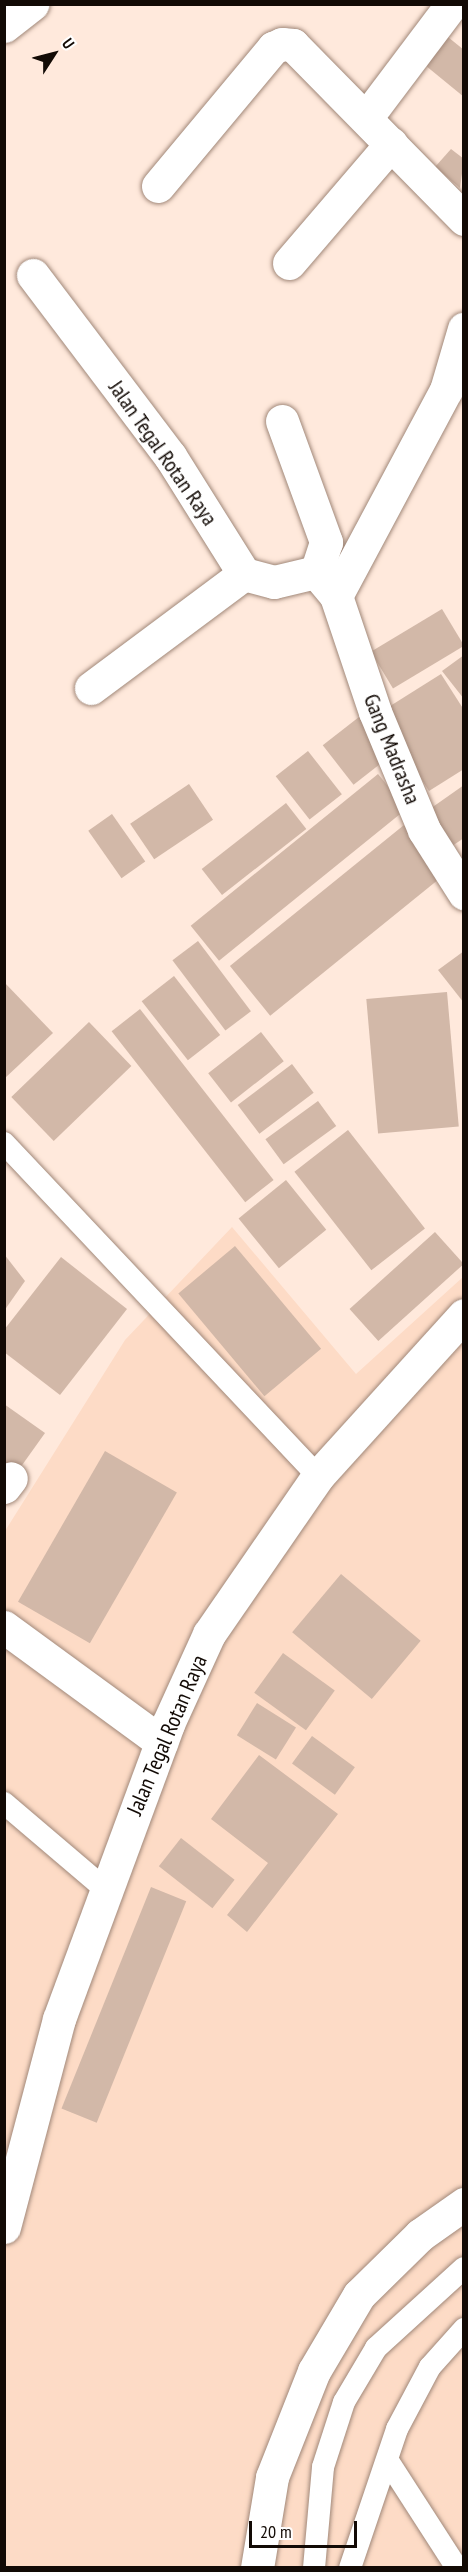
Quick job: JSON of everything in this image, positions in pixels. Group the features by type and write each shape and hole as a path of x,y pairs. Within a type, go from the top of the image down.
{"street":[{"path":"4,26 32,4"},
{"path":"366,118 452,4"},
{"path":"158,186 273,48 282,44 293,45 464,219"},
{"path":"289,264 391,144"},
{"name":"Jalan Tegal Rotan Raya","path":"33,275 170,456 244,574"},
{"path":"326,584 455,398 464,329"},
{"path":"282,421 326,542 326,584"},
{"path":"91,688 244,574 274,582 326,584"},
{"name":"Gang Madrasha","path":"326,584 375,712 424,830 464,893"},
{"name":"Jalan Tegal Rotan Raya","path":"4,2227 58,2019 161,1743 209,1634 318,1476 464,1316"},
{"path":"4,1627 161,1743"},
{"path":"257,2568 272,2477 314,2371 359,2295 420,2235 464,2204"}],"lane":[{"path":"4,1143 318,1476"},
{"path":"4,1803 105,1889"},
{"path":"314,2568 323,2467 344,2402 376,2348 464,2268"},
{"path":"350,2568 397,2429 430,2367 464,2329"},
{"path":"388,2461 457,2568"}],"shaded area":[{"path":"232,1227 356,1374 463,1277 463,2567 5,2568 5,1531 125,1340"}],"building":[{"path":"443,33 464,50 464,97 420,61"},
{"path":"451,149 464,159 460,188 435,167"},
{"path":"442,609 464,646 393,689 371,652"},
{"path":"464,655 464,699 442,671"},
{"path":"441,674 464,710 464,769 429,791 379,713"},
{"path":"359,717 390,756 354,785 323,745"},
{"path":"308,751 342,794 310,820 276,776"},
{"path":"378,774 406,809 219,961 191,926"},
{"path":"189,784 213,820 154,859 130,824"},
{"path":"464,785 464,838 452,846 427,811"},
{"path":"286,803 306,829 222,895 202,869"},
{"path":"112,814 145,862 122,878 88,831"},
{"path":"404,825 444,875 270,1016 230,966"},
{"path":"198,941 251,1011 225,1031 172,960"},
{"path":"464,951 464,1003 438,970"},
{"path":"174,976 220,1035 188,1060 142,1001"},
{"path":"4,982 53,1033 4,1079"},
{"path":"447,992 459,1126 378,1134 366,999"},
{"path":"140,1009 274,1180 245,1202 112,1031"},
{"path":"89,1022 131,1066 54,1141 11,1097"},
{"path":"261,1032 284,1061 231,1102 208,1073"},
{"path":"292,1064 314,1093 259,1134 238,1105"},
{"path":"318,1101 336,1126 284,1164 265,1139"},
{"path":"348,1130 425,1229 371,1270 294,1172"},
{"path":"286,1180 326,1230 279,1268 239,1218"},
{"path":"435,1232 464,1264 378,1341 350,1309"},
{"path":"235,1246 321,1349 264,1396 178,1294"},
{"path":"4,1254 25,1281 4,1311"},
{"path":"61,1257 127,1309 60,1395 4,1352 4,1330"},
{"path":"4,1404 45,1433 15,1475 4,1467"},
{"path":"105,1451 177,1492 90,1643 18,1602"},
{"path":"341,1574 421,1641 372,1699 292,1632"},
{"path":"283,1653 335,1691 306,1730 254,1693"},
{"path":"257,1703 296,1727 276,1760 237,1735"},
{"path":"312,1736 355,1767 335,1795 292,1764"},
{"path":"259,1755 338,1814 247,1932 227,1915 268,1863 211,1819"},
{"path":"181,1838 235,1880 212,1908 159,1866"},
{"path":"151,1887 186,1901 97,2123 61,2109"}]}
